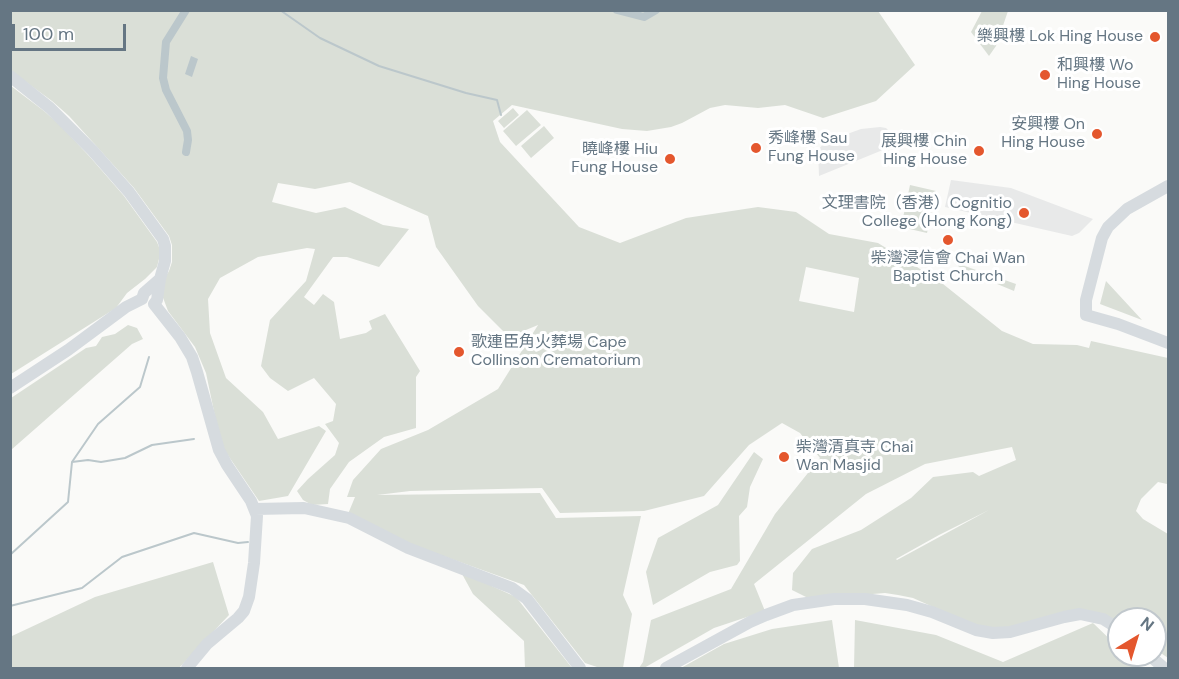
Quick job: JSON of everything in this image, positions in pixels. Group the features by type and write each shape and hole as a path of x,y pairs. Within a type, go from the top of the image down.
{"street":[{"path":"10,76 50,108 86,143 104,162 157,230 165,246 165,261 160,279 153,284 150,298 188,349 197,372 219,450 255,509 257,521 254,563 249,597 244,611 207,644 187,669"},
{"path":"1168,186 1127,209 1108,227 1102,238 1086,300 1086,315 1118,324 1168,343"},
{"path":"10,388 126,308 150,298"},
{"path":"255,509 304,508 349,518 408,549 512,588 527,599 580,669"},
{"path":"666,669 766,615 793,605 834,599 865,599 907,604 976,630 993,633 1010,632 1080,614 1107,622"}],"shaded area":[{"path":"11,11 878,11 915,65 876,101 823,118 785,105 758,108 725,105 710,108 671,127 647,131 622,129 512,105 493,121 500,142 579,227 620,243 686,218 758,207 796,212 829,234 878,243 938,280 1002,331 1033,344 1077,345 1089,348 1091,341 1168,358 1168,480 1167,484 1158,482 1141,499 1136,511 1143,519 1168,534 1168,658 1167,607 1107,607 1107,619 1081,610 1014,628 978,627 913,598 898,595 885,593 810,599 792,590 793,573 812,549 861,530 911,498 933,477 973,472 979,476 1016,460 1012,447 925,464 866,494 754,584 765,611 714,628 644,668 639,668 643,662 651,620 731,589 775,514 820,458 800,433 782,423 749,445 704,496 644,511 560,513 542,488 410,491 377,495 540,493 556,518 641,516 623,595 632,614 623,668 600,668 585,663 524,585 407,543 348,514 355,497 347,497 353,480 381,449 428,430 498,389 538,325 509,337 478,306 436,247 428,216 350,182 315,189 278,183 272,202 316,213 345,207 383,225 409,229 379,267 347,257 333,257 304,297 314,305 323,294 334,302 340,339 366,333 372,329 369,321 385,314 420,371 416,377 416,428 384,437 349,462 330,489 328,504 312,505 303,500 297,491 335,455 339,443 325,424 333,421 336,404 314,378 288,391 270,378 261,366 270,320 306,281 315,249 307,248 258,257 220,278 208,299 210,333 226,378 263,412 278,439 319,426 326,431 288,496 259,501 221,445 206,373 195,347 168,311 159,287 172,262 172,245 169,236 134,188 69,116 11,71","holes":["806,267 859,278 854,312 799,301","989,510 897,560 939,535"]},
{"path":"982,11 1008,11 996,46 989,56 971,32"},
{"path":"191,56 198,59 192,77 185,74"},
{"path":"11,86 60,125 124,196 157,242 159,259 157,267 127,293 116,308 11,374"},
{"path":"513,108 519,115 504,128 498,121"},
{"path":"527,110 541,125 516,146 503,131"},
{"path":"544,126 554,138 531,158 521,146"},
{"path":"886,128 891,133 895,138 895,145 819,176 818,150 825,142 861,129"},
{"name":"文理書院（香港）Cognitio College (Hong Kong)","path":"951,180 1011,188 1093,219 1079,233 1072,236 945,207"},
{"path":"910,185 936,191 927,233 901,227"},
{"path":"959,264 1016,284 1014,291 973,274 958,266"},
{"path":"1106,281 1142,320 1100,304"},
{"path":"128,325 137,328 143,339 132,344 11,450 11,398 86,348 96,346 102,337 115,334"},
{"path":"754,452 763,459 750,487 747,507 739,516 740,561 737,565 710,572 653,605 646,572 658,538 718,505"},
{"path":"213,562 229,615 179,668 11,668 12,636 95,597"},
{"path":"461,572 516,597 572,668 525,668 524,641 473,594"},
{"path":"832,620 839,668 681,668 724,644 772,629"},
{"path":"855,620 936,635 1003,662 1093,623 1107,636 1107,667 1141,668 854,668"}],"waterway":[{"path":"186,10 166,42 163,78 166,90 187,131 186,152"},
{"path":"280,10 320,38 379,66 466,93 497,100 501,115"},
{"path":"617,10 644,17 656,10"},
{"path":"10,573 11,554 68,502 72,462 98,424 140,387 149,357"},
{"path":"72,462 88,460 101,462 125,458 152,445 194,439"},
{"path":"10,606 82,588 122,557 194,533 238,543 248,542"}],"place":[{"name":"樂興樓 Lok Hing House","path":"1155,37"},
{"name":"和興樓 Wo Hing House","path":"1045,75"},
{"name":"安興樓 On Hing House","path":"1097,134"},
{"name":"秀峰樓 Sau Fung House","path":"756,148"},
{"name":"展興樓 Chin Hing House","path":"979,151"},
{"name":"曉峰樓 Hiu Fung House","path":"670,159"},
{"name":"文理書院（香港）Cognitio College (Hong Kong)","path":"1024,213"},
{"name":"柴灣浸信會 Chai Wan Baptist Church","path":"948,240"},
{"name":"歌連臣角火葬場 Cape Collinson Crematorium","path":"459,352"},
{"name":"柴灣清真寺 Chai Wan Masjid","path":"784,457"}]}
